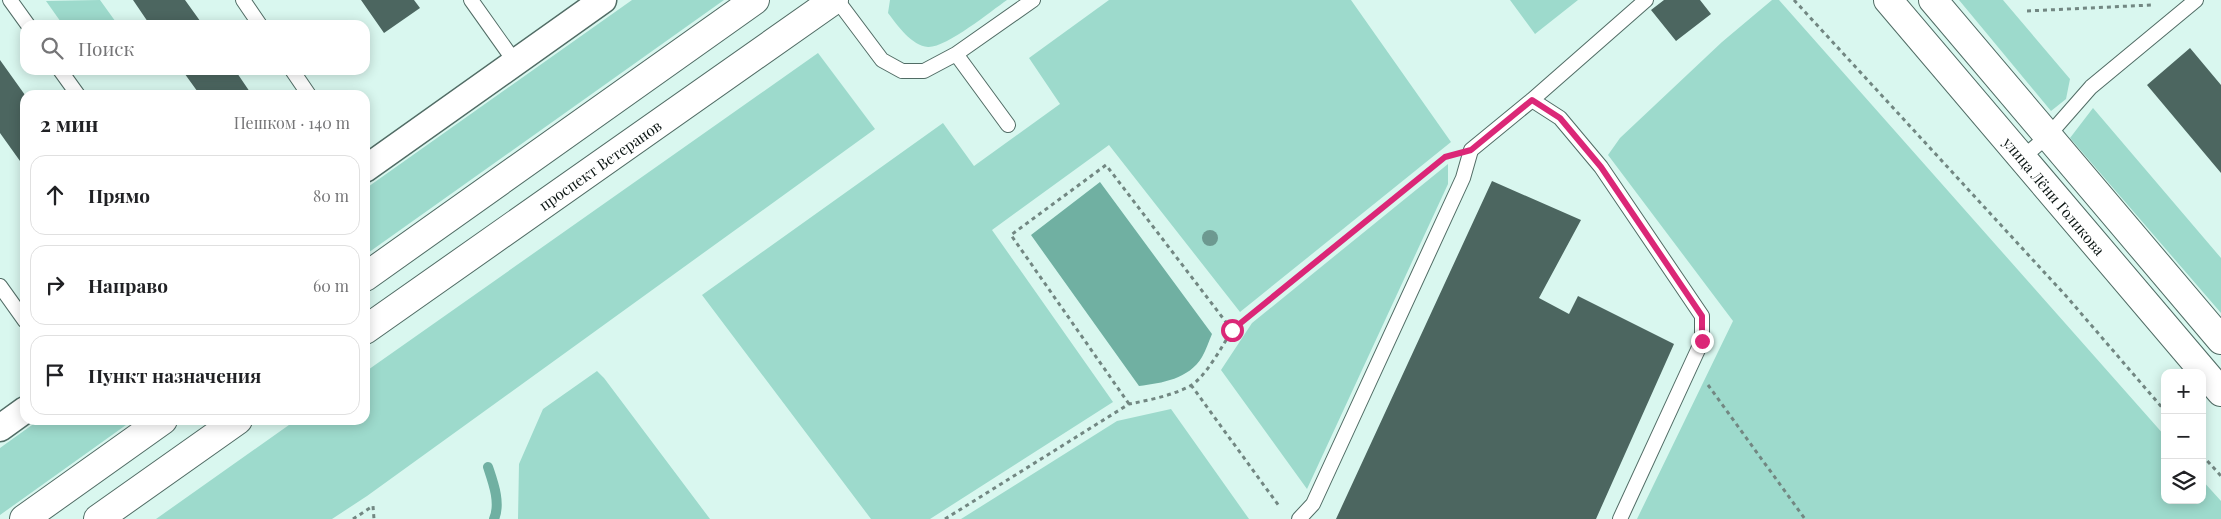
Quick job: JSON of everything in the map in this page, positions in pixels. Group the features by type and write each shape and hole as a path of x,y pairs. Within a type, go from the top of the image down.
{"main road":[{"path":"370,273 755,0"},
{"name":"проспект Ветеранов","path":"370,326 835,0"},
{"name":"улица Лёни Голикова","path":"1888,0 2221,392"},
{"path":"1933,0 2221,340"},
{"path":"24,519 156,425"},
{"path":"98,519 231,425"}],"street":[{"path":"370,165 602,0"},
{"path":"0,428 20,414"}],"lane":[{"path":"10,0 24,20"},
{"path":"242,0 256,20"},
{"path":"471,0 515,62"},
{"path":"835,0 882,60 902,70 924,70 956,54 1032,0"},
{"path":"1299,519 1313,504 1462,178 1471,150 1532,100 1646,0"},
{"path":"2022,158 2048,136 2091,87 2194,1"},
{"path":"956,54 1008,125"},
{"path":"64,75 74,90"},
{"path":"295,75 306,90"},
{"path":"1532,100 1560,118 1601,167 1702,316 1702,341 1620,519"},
{"path":"0,286 20,314"}],"path":[{"path":"1794,0 2067,297 2161,406"},
{"path":"2026,11 2194,1"},
{"path":"946,519 1129,404 1157,398 1191,385 1212,362 1232,330 1445,157 1471,150"},
{"path":"1129,404 1012,235 1106,165 1232,330"},
{"path":"1691,363 1805,519"},
{"path":"1191,385 1283,511"},
{"path":"2206,459 2221,476"},
{"path":"353,519 373,506 374,519"}],"shaded area":[{"path":"100,0 114,20 59,20 46,1"},
{"path":"632,0 724,0 370,251 370,185"},
{"path":"890,0 1007,0 946,42 928,47 916,43 896,23 888,13"},
{"path":"1109,0 1351,0 1451,142 1240,312 1109,145 992,230 1113,402 930,519 871,519 702,295 943,123 974,166 1060,104 1029,58"},
{"path":"1510,0 1578,0 1535,34"},
{"path":"1772,0 1779,0 2161,431 2161,504 2206,504 2206,484 2221,501 2221,519 1637,519 1733,321 1608,155 1620,138 1722,42"},
{"path":"1959,0 2003,0 2070,79 2066,99 2051,111"},
{"path":"818,53 875,129 367,496 332,519 156,519 289,425 370,425 370,368"},
{"path":"2093,108 2221,258 2221,313 2070,138"},
{"path":"1448,164 1448,184 1307,489 1221,370 1252,323"},
{"path":"1100,182 1212,334 1197,364 1174,379 1139,386 1031,235"},
{"path":"597,371 710,519 518,519 519,464 543,409"},
{"path":"1171,409 1249,519 961,519 1117,421"},
{"path":"32,425 126,425 0,515 0,448"}],"building":[{"path":"133,0 185,0 199,20 147,20"},
{"path":"361,0 414,0 420,8 384,33"},
{"path":"1664,0 1700,0 1711,14 1676,41 1651,10"},
{"path":"2190,48 2221,85 2221,173 2147,85"},
{"path":"0,60 21,90 20,161 0,133"},
{"path":"186,75 238,75 249,90 196,90"},
{"path":"1492,181 1581,220 1539,298 1569,314 1578,296 1674,344 1596,519 1336,519"}],"waterway":[{"path":"488,467 494,486 497,506 494,519"}],"route":[{"path":"1232,330 1445,157 1471,150 1532,100 1560,118 1601,167 1702,316 1702,341"}]}
